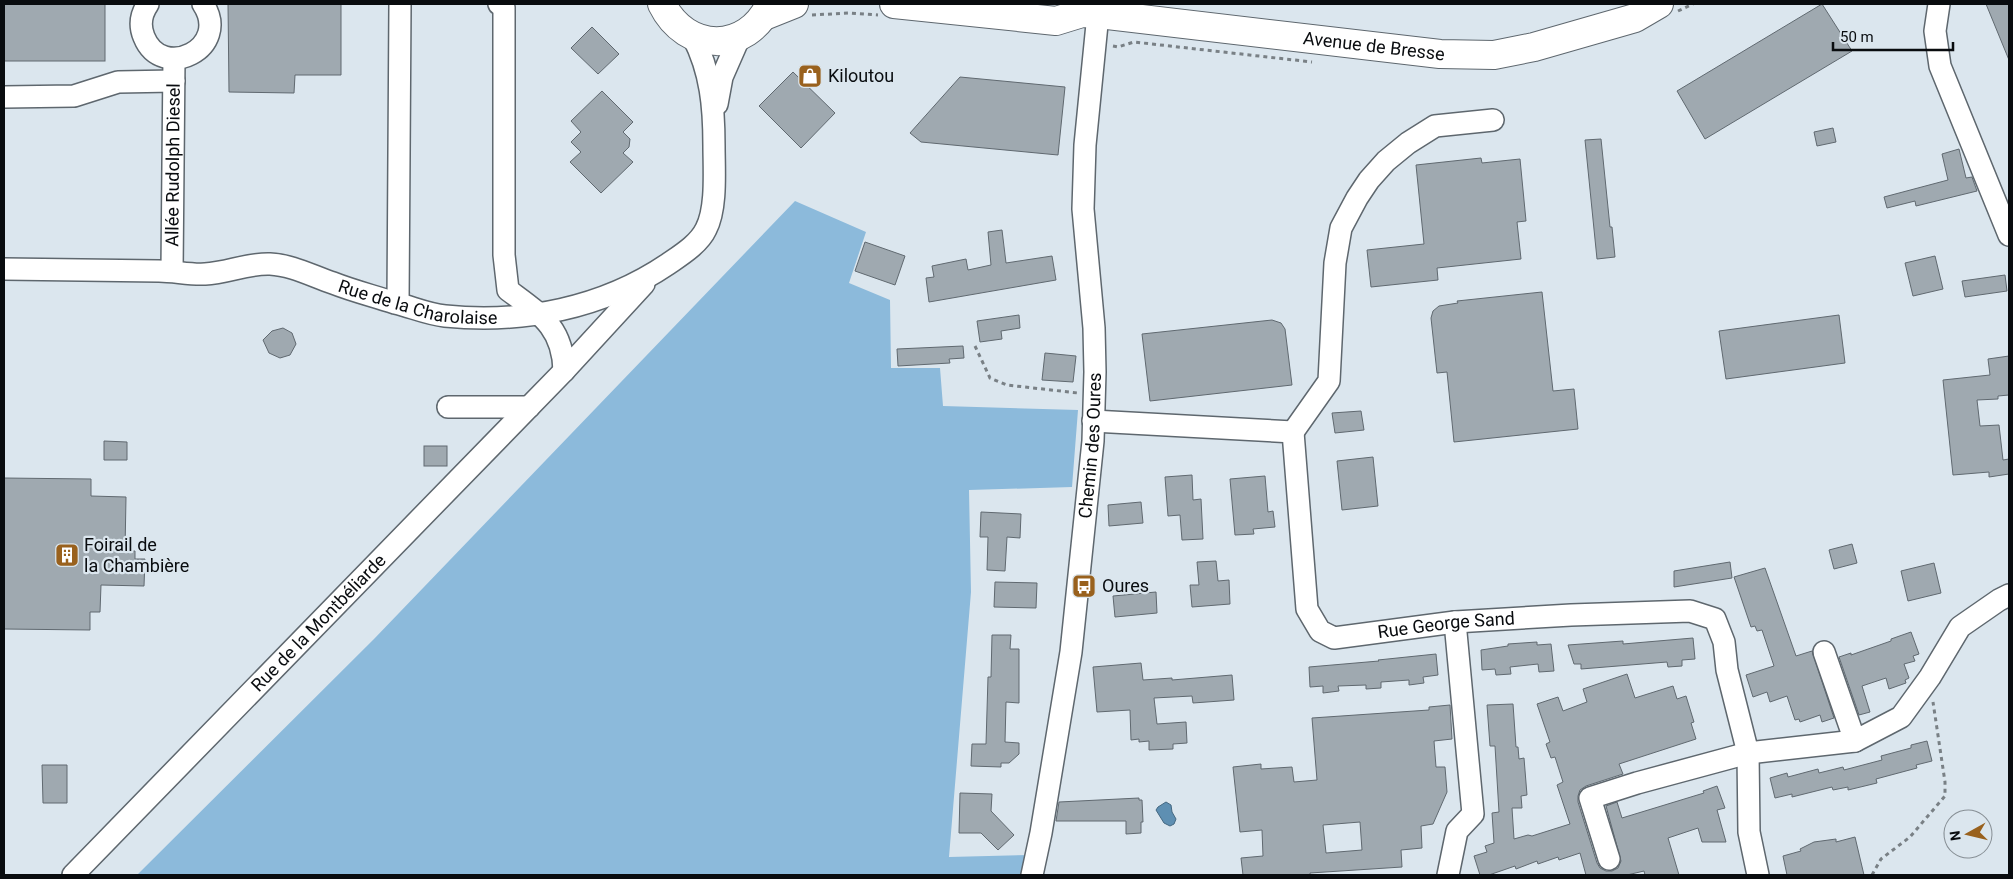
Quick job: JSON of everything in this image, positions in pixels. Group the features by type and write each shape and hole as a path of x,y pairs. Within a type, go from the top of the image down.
{"main road":[{"path":"662,4 668,16 679,28 693,37 709,41 725,41 740,36 754,28 767,10 794,4"},
{"name":"Avenue de Bresse","path":"894,4 1056,21 1086,9 1440,54 1494,55 1534,47 1635,18 1659,4"}],"street":[{"path":"148,4 141,21 142,32 146,42 154,51 174,59 186,57 196,52 204,44 209,33 210,22 207,10 203,4"},
{"path":"398,303 400,4"},
{"path":"499,4 504,7 504,255 508,290 540,314 555,331 564,353 564,371"},
{"path":"1940,4 1935,31 1940,66 2009,235"},
{"name":"Chemin des Oures","path":"1032,875 1041,834 1071,652 1093,421 1094,328 1083,208 1086,9"},
{"path":"714,124 722,77 740,36"},
{"path":"693,37 709,78 713,97 714,124"},
{"name":"Allée Rudolph Diesel","path":"172,271 174,59"},
{"path":"4,97 74,96 118,82 174,81"},
{"path":"1093,421 1293,432 1329,381 1335,263 1341,228 1357,198 1369,180 1386,162 1408,143 1435,126 1493,120"},
{"name":"Rue de la Charolaise","path":"4,269 172,271 204,274 270,264 292,268 359,293 398,303 415,311 445,316 497,317 555,312 621,291 652,274 700,238 707,228 711,213 714,179 714,124"},
{"name":"Rue de la Montbéliarde","path":"73,875 564,371 652,274"},
{"path":"448,407 529,407"},
{"name":"Rue George Sand","path":"1293,432 1307,610 1320,631 1334,638 1455,622 1690,611 1715,619 1724,642 1727,670 1748,753 1749,832 1758,875"},
{"path":"1609,859 1590,798 1637,783 1748,753 1855,741 1901,717 1930,677 1960,627 2009,595"},
{"path":"1448,875 1457,831 1473,814 1455,622"},
{"path":"1824,652 1855,741"}],"path":[{"path":"975,346 990,378 1006,384 1094,395"},
{"path":"1872,875 1881,860 1910,837 1945,796 1945,782 1930,677"}],"shaded area":[{"path":"795,201 866,232 849,283 890,300 891,368 940,368 943,406 1078,410 1072,487 969,490 971,592 949,857 1030,855 1024,875 137,875 374,639"},
{"path":"1166,802 1171,805 1176,819 1174,824 1170,826 1164,823 1156,810"}],"building":[{"path":"4,4 105,4 105,61 4,61"},
{"path":"228,4 341,4 341,75 295,75 294,93 229,92"},
{"path":"1822,4 1852,51 1705,139 1677,91"},
{"path":"1986,4 2009,4 2009,60"},
{"path":"592,27 619,54 598,74 571,48"},
{"path":"793,72 835,113 801,148 759,106"},
{"path":"960,77 1065,87 1058,155 921,142 910,133"},
{"path":"602,91 633,122 623,132 630,139 629,147 623,153 633,162 601,193 570,162 581,152 571,142 581,132 571,121"},
{"path":"1833,128 1836,142 1817,146 1814,132"},
{"path":"1601,139 1615,257 1597,259 1585,140"},
{"path":"1959,149 1966,178 1972,177 1977,191 1916,206 1915,201 1887,208 1884,197 1948,180 1942,154"},
{"path":"1481,158 1482,163 1520,159 1526,221 1517,222 1521,259 1437,268 1438,280 1371,287 1367,250 1424,244 1416,165"},
{"path":"1002,230 1006,263 1052,256 1056,280 929,302 926,278 934,277 932,266 966,259 968,270 991,265 988,232"},
{"path":"865,242 905,256 895,285 855,271"},
{"path":"1935,256 1943,289 1913,296 1905,263"},
{"path":"2005,275 2007,291 1965,297 1962,281"},
{"path":"1542,292 1553,391 1574,389 1578,429 1454,442 1447,372 1437,373 1431,318 1433,311 1439,306 1458,303 1457,301"},
{"path":"1019,315 1020,328 1001,331 1002,339 980,342 977,321"},
{"path":"1839,315 1845,363 1726,379 1719,331"},
{"path":"1272,320 1281,323 1285,329 1292,385 1150,401 1142,334"},
{"path":"283,328 292,333 296,344 290,355 280,358 269,353 263,340 272,331"},
{"path":"963,346 964,358 949,359 950,363 898,366 897,349"},
{"path":"1045,353 1076,356 1073,382 1042,380"},
{"path":"2009,356 2009,395 1998,396 1998,399 1977,400 1980,426 1999,425 2003,460 2009,459 2009,474 1989,477 1989,472 1953,475 1943,380 1990,375 1988,359"},
{"path":"1361,411 1364,430 1335,433 1332,413"},
{"path":"104,441 127,442 127,460 104,460"},
{"path":"424,446 447,446 447,466 424,466"},
{"path":"1373,457 1378,506 1342,510 1337,461"},
{"path":"1192,475 1193,500 1201,499 1203,539 1182,540 1180,515 1168,516 1165,477"},
{"path":"1265,476 1268,512 1273,511 1275,527 1253,529 1254,534 1235,535 1230,479"},
{"name":"Foirail de la Chambière","path":"4,478 91,479 91,496 126,497 125,551 135,551 135,559 145,559 144,586 101,585 100,612 90,612 90,630 4,629"},
{"path":"1141,502 1143,523 1109,526 1108,505"},
{"path":"981,512 1021,514 1020,538 1007,537 1005,571 987,570 988,537 980,537"},
{"path":"1852,544 1857,563 1834,569 1829,550"},
{"path":"1216,561 1218,581 1229,580 1230,604 1192,607 1190,585 1199,585 1197,562"},
{"path":"1730,562 1732,578 1674,587 1674,571"},
{"path":"1934,563 1941,593 1908,601 1901,571"},
{"path":"1765,568 1796,656 1812,651 1834,718 1822,722 1820,715 1800,722 1799,719 1795,720 1787,696 1770,702 1767,692 1753,697 1746,675 1774,666 1762,630 1757,631 1755,626 1751,627 1734,577"},
{"path":"995,582 1037,583 1036,608 994,607"},
{"path":"1156,592 1157,613 1115,617 1113,596"},
{"path":"1911,632 1919,654 1913,656 1915,661 1904,664 1909,678 1905,680 1906,683 1889,689 1886,678 1862,686 1870,712 1859,715 1839,657 1851,653 1851,655"},
{"path":"992,635 1011,635 1010,649 1019,649 1019,703 1006,702 1005,742 1019,743 1019,754 1009,763 1001,763 1001,767 971,766 972,744 986,744 988,677 991,677"},
{"path":"1693,638 1695,659 1682,660 1682,666 1668,667 1667,662 1581,669 1581,664 1574,664 1568,645 1623,641 1623,644"},
{"path":"1537,642 1537,645 1551,644 1554,671 1539,672 1538,664 1510,667 1511,674 1496,675 1495,669 1482,670 1481,650 1508,646 1508,644"},
{"path":"1436,654 1438,675 1423,677 1424,683 1409,685 1409,680 1381,682 1381,688 1366,689 1366,685 1338,686 1339,691 1323,693 1323,686 1310,687 1309,667"},
{"path":"1141,663 1143,680 1172,678 1172,680 1232,675 1234,700 1193,703 1192,696 1154,698 1157,724 1186,722 1187,743 1173,744 1173,749 1149,750 1149,741 1139,742 1139,739 1131,740 1130,710 1097,712 1093,667"},
{"path":"1627,674 1635,698 1673,686 1677,699 1686,696 1694,722 1691,723 1696,739 1619,764 1623,774 1586,786 1580,790 1578,802 1597,863 1600,868 1612,871 1618,868 1621,861 1606,806 1617,802 1622,818 1704,793 1703,791 1717,786 1725,808 1717,810 1726,842 1702,842 1698,828 1668,838 1679,875 1645,875 1644,871 1627,875 1586,875 1580,853 1559,860 1558,857 1538,864 1537,861 1516,869 1515,866 1489,875 1480,875 1474,856 1487,852 1485,846 1494,843 1492,813 1499,812 1495,746 1490,746 1487,705 1513,704 1516,747 1518,747 1519,759 1524,758 1527,795 1521,796 1522,808 1512,808 1514,839 1528,835 1532,836 1570,824 1557,785 1563,782 1555,757 1551,758 1546,744 1550,742 1537,704 1558,697 1563,711 1587,702 1583,689"},
{"path":"1450,705 1452,739 1434,741 1436,767 1445,767 1447,792 1433,824 1421,826 1422,848 1401,850 1402,867 1310,873 1310,875 1243,875 1241,858 1263,856 1262,830 1240,832 1233,767 1261,764 1261,769 1292,767 1294,782 1317,780 1312,718 1429,710 1429,707","holes":["1360,822 1362,850 1326,853 1323,825"]},
{"path":"1927,741 1932,761 1916,765 1917,768 1876,779 1877,783 1848,790 1848,787 1833,790 1832,787 1792,797 1792,794 1775,798 1770,778 1787,773 1788,777 1818,769 1819,773 1843,767 1844,770 1882,760 1881,756 1911,748 1911,745"},
{"path":"42,765 67,765 67,803 43,803"},
{"path":"960,793 992,794 991,811 1014,835 998,850 981,833 959,833"},
{"path":"1139,798 1139,800 1142,800 1143,822 1141,822 1141,833 1126,834 1126,821 1056,821 1059,802"},
{"path":"1855,837 1864,875 1787,875 1783,856 1801,851 1800,849 1814,842 1836,839 1836,842"}],"place":[{"name":"Kiloutou","path":"810,76"},
{"name":"Foirail de la Chambière","path":"67,555"},
{"name":"Oures","path":"1084,586"}]}
